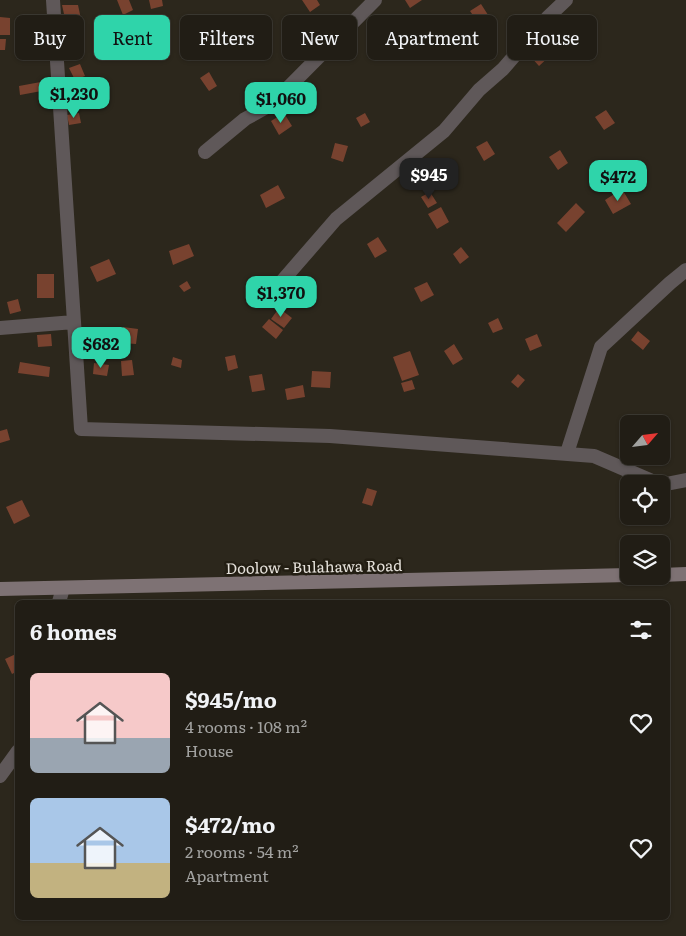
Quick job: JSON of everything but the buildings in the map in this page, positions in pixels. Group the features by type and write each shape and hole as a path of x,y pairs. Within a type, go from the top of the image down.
{"main road":[{"path":"670,575 686,574"},
{"name":"Doolow - Bulahawa Road","path":"0,589 620,575"}],"street":[{"path":"53,0 81,429 330,436 567,453 594,456 639,475"},
{"path":"205,152 245,119 272,104 375,0"},
{"path":"277,287 336,219 444,131 479,90 503,69 548,17 566,0"},
{"path":"567,453 601,348 686,270"},
{"path":"0,328 74,322"},
{"path":"670,482 686,480"},
{"path":"60,600 63,588"},
{"path":"0,776 15,754"}]}
